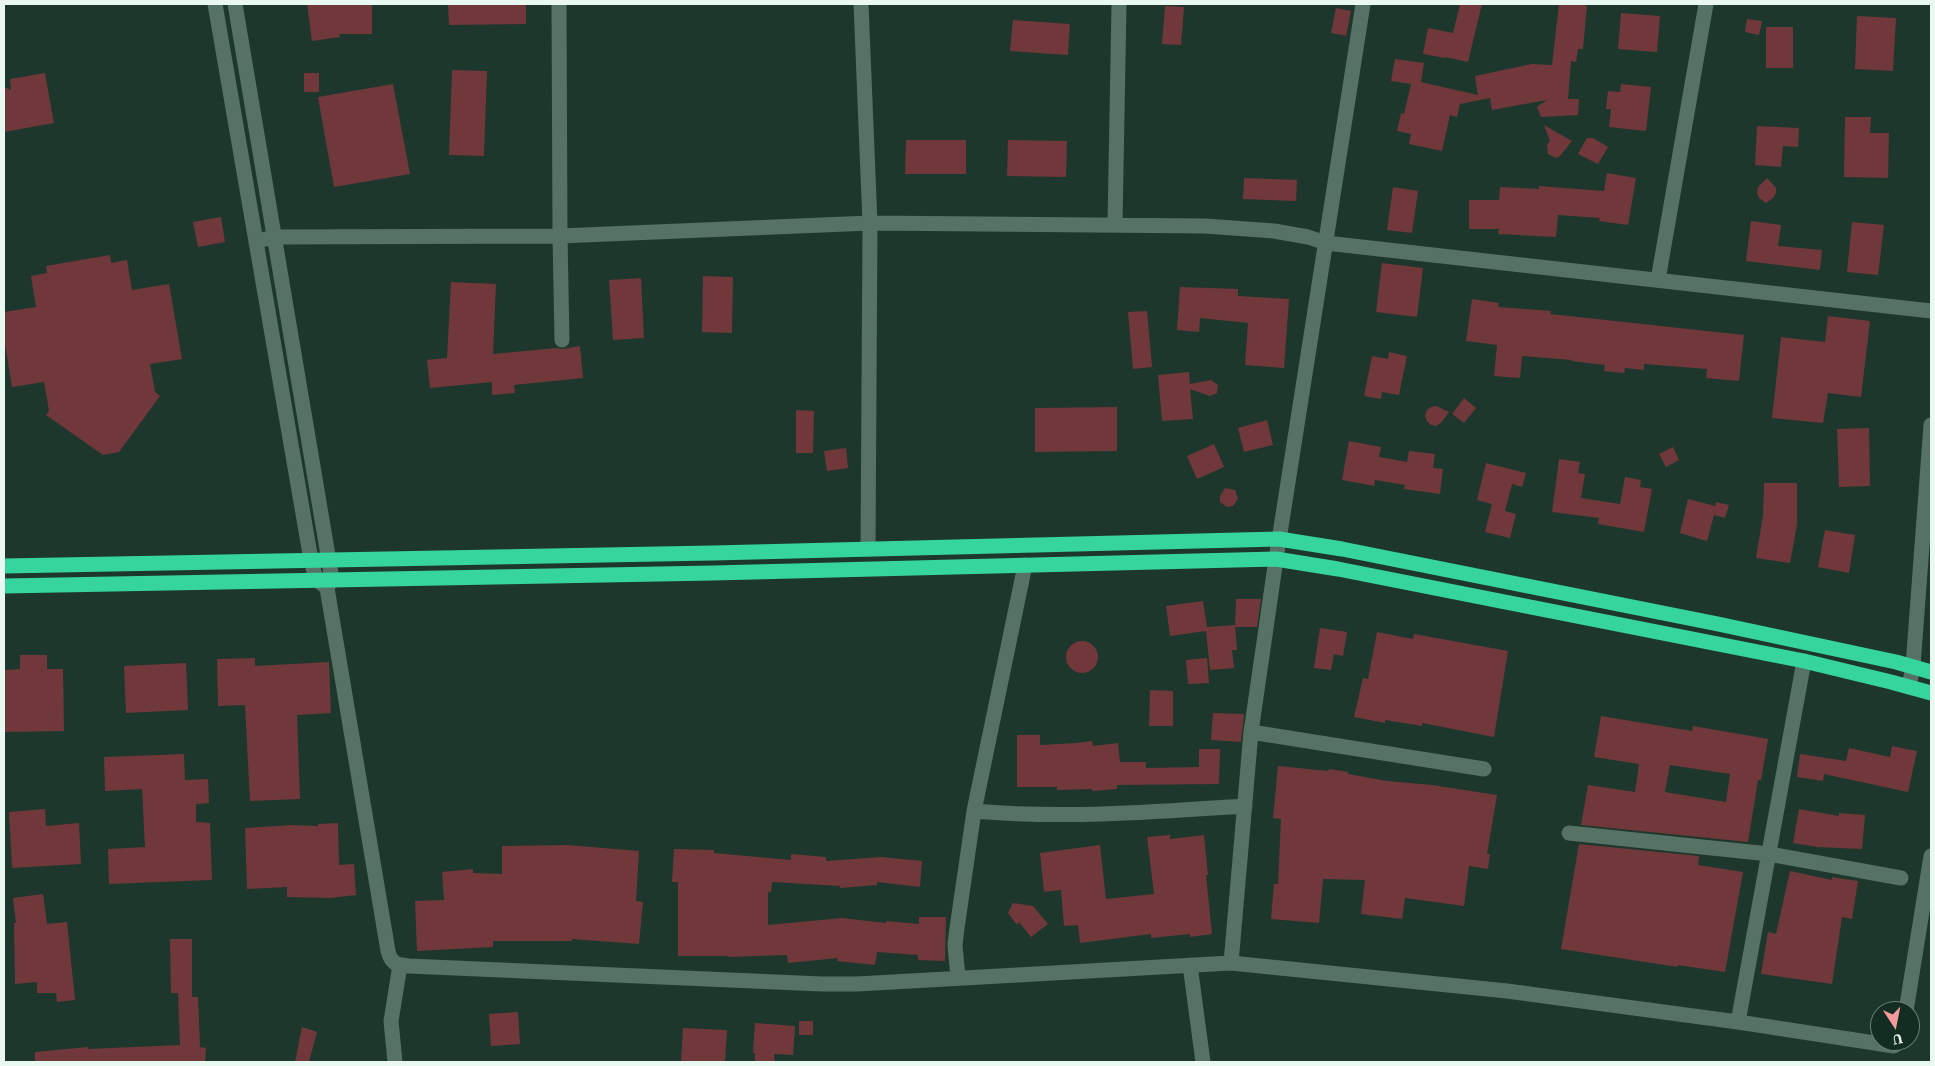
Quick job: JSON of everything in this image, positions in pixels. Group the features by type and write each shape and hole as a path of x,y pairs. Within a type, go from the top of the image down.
{"highway":[{"path":"4,566 1279,540 1352,551 1708,622 1913,666 1931,672"},
{"path":"4,586 325,582 1276,559 1338,569 1804,661 1931,693"}],"street":[{"path":"215,4 311,560 325,582"},
{"path":"234,4 275,237 328,559 325,582 388,951 390,960 394,964 822,984 857,984 1231,963 1507,991 1738,1022 1870,1042"},
{"path":"559,4 562,340"},
{"path":"861,4 870,223 868,549"},
{"path":"1115,224 1119,4"},
{"path":"1231,963 1252,732 1276,559 1363,4"},
{"path":"1658,280 1706,4"},
{"path":"256,241 275,237 560,236 870,223 1205,226 1274,231 1308,237 1326,243 1931,311"},
{"path":"1910,687 1931,425"},
{"path":"958,978 957,928 974,811 1025,565"},
{"path":"1738,1022 1804,661"},
{"path":"1252,732 1484,769"},
{"path":"974,811 1038,816 1245,806"},
{"path":"1569,833 1769,854 1901,878"},
{"path":"1908,1001 1931,856"},
{"path":"395,1062 392,1020 400,965"},
{"path":"1190,966 1203,1062"}],"building":[{"path":"307,4 372,4 372,34 339,34 340,37 312,41"},
{"path":"448,4 526,4 526,24 449,25"},
{"path":"1460,4 1482,4 1468,62 1423,54 1428,28 1453,33"},
{"path":"1559,4 1587,6 1583,49 1578,49 1576,62 1571,61 1568,99 1579,99 1578,115 1541,117 1537,107 1547,100 1492,110 1490,98 1460,104 1457,117 1450,115 1442,151 1409,144 1411,134 1397,131 1401,113 1404,114 1411,84 1391,81 1395,59 1424,63 1421,82 1478,95 1475,76 1532,64 1552,65"},
{"path":"1165,6 1184,7 1181,45 1162,44"},
{"path":"1336,8 1351,11 1346,36 1331,33"},
{"path":"1621,13 1660,16 1657,52 1618,49"},
{"path":"1857,16 1896,18 1893,71 1855,69"},
{"path":"1747,19 1762,21 1759,35 1745,32"},
{"path":"1013,20 1070,24 1068,55 1010,51"},
{"path":"1766,27 1793,27 1793,68 1766,68"},
{"path":"452,70 487,71 484,156 449,155"},
{"path":"45,73 54,123 4,132 4,87 11,90 10,79"},
{"path":"304,73 319,73 319,92 304,92"},
{"path":"393,84 410,174 334,187 318,97"},
{"path":"1621,84 1651,87 1646,131 1609,127 1611,109 1606,109 1608,91 1620,92"},
{"path":"1845,117 1871,117 1870,133 1889,133 1888,178 1844,177"},
{"path":"1544,125 1572,141 1560,156 1556,158 1548,154 1547,145 1550,141"},
{"path":"1757,126 1799,128 1798,147 1783,146 1781,167 1755,165"},
{"path":"1587,138 1593,138 1608,147 1598,164 1578,154"},
{"path":"906,140 966,140 966,174 905,174"},
{"path":"1008,140 1067,141 1066,177 1007,176"},
{"path":"1607,173 1636,178 1628,225 1599,221 1600,218 1558,215 1556,237 1498,234 1499,229 1469,229 1469,200 1499,200 1500,187 1539,189 1539,186 1604,191"},
{"path":"1244,178 1297,180 1296,201 1243,199"},
{"path":"1767,178 1776,188 1776,193 1766,203 1759,198 1757,193 1758,187"},
{"path":"1393,187 1418,191 1412,233 1387,230"},
{"path":"221,217 225,242 198,247 193,222"},
{"path":"1751,221 1781,225 1778,246 1822,250 1820,270 1746,261"},
{"path":"1852,222 1884,225 1878,275 1847,272"},
{"path":"110,255 111,263 127,260 132,290 169,284 182,359 150,364 155,392 160,396 119,452 103,455 46,415 49,411 44,382 12,387 4,338 4,312 36,307 31,276 47,273 46,266"},
{"path":"1382,263 1423,268 1417,317 1376,312"},
{"path":"703,276 733,277 732,333 702,332"},
{"path":"641,278 644,338 613,340 609,280"},
{"path":"451,282 496,284 493,354 580,346 583,378 514,385 515,393 492,395 492,382 430,388 427,360 447,358"},
{"path":"1180,287 1238,289 1238,296 1289,299 1284,368 1245,365 1248,323 1200,318 1199,332 1177,330"},
{"path":"1472,299 1499,303 1498,307 1551,311 1550,314 1744,335 1739,381 1706,378 1707,369 1644,364 1644,370 1625,368 1624,373 1604,371 1605,365 1522,356 1520,378 1494,376 1497,345 1466,341"},
{"path":"1147,311 1152,367 1133,369 1128,312"},
{"path":"1828,316 1870,321 1861,397 1828,393 1823,423 1772,418 1781,337 1825,342"},
{"path":"1389,352 1407,356 1399,395 1382,392 1381,399 1364,396 1372,356 1388,359"},
{"path":"1189,372 1190,384 1211,380 1218,385 1217,393 1210,396 1190,389 1193,419 1162,421 1158,375"},
{"path":"1464,398 1476,408 1464,423 1452,414"},
{"path":"1436,406 1449,412 1441,423 1436,426 1431,425 1425,416 1427,410"},
{"path":"1117,407 1117,451 1035,452 1035,408"},
{"path":"796,410 814,411 813,453 796,453"},
{"path":"1267,420 1273,445 1244,452 1238,428"},
{"path":"1869,428 1870,486 1839,487 1837,429"},
{"path":"1349,441 1381,447 1379,457 1407,462 1409,451 1435,454 1433,468 1443,469 1440,494 1404,489 1405,485 1375,480 1374,486 1342,480"},
{"path":"1214,444 1224,467 1197,479 1187,456"},
{"path":"1673,447 1679,460 1666,467 1659,454"},
{"path":"846,448 848,468 827,471 824,451"},
{"path":"1559,459 1580,462 1578,473 1585,474 1581,498 1620,504 1625,477 1641,480 1640,487 1652,489 1644,532 1598,524 1599,518 1552,512"},
{"path":"1486,463 1526,473 1522,487 1512,484 1505,511 1516,514 1510,538 1485,532 1492,504 1477,500"},
{"path":"1764,483 1797,483 1797,525 1790,563 1756,558 1763,516"},
{"path":"1225,488 1235,490 1238,499 1233,506 1227,507 1220,502 1220,496"},
{"path":"1688,499 1715,506 1716,502 1729,505 1725,518 1714,515 1707,541 1680,533"},
{"path":"1825,530 1855,535 1849,573 1818,567"},
{"path":"1236,599 1261,599 1257,627 1235,627"},
{"path":"1203,601 1207,627 1235,625 1237,650 1232,650 1234,668 1210,670 1206,631 1170,636 1166,606"},
{"path":"1320,628 1347,632 1343,656 1334,654 1331,670 1314,668"},
{"path":"1377,632 1413,639 1414,634 1508,651 1494,737 1422,723 1422,726 1385,720 1385,723 1354,717 1363,678 1368,679"},
{"path":"1082,641 1094,645 1098,657 1094,669 1082,673 1070,669 1066,657 1070,645"},
{"path":"20,655 47,655 47,669 63,669 64,731 4,732 4,670 20,669"},
{"path":"255,658 255,666 329,662 331,713 297,715 300,799 250,801 245,705 218,706 217,659"},
{"path":"1207,658 1209,683 1188,684 1186,660"},
{"path":"186,663 188,710 126,713 124,666"},
{"path":"1150,690 1173,691 1173,726 1149,726"},
{"path":"1213,713 1244,714 1241,742 1211,740"},
{"path":"1601,716 1692,731 1693,726 1768,739 1761,780 1758,780 1748,842 1581,825 1588,785 1635,792 1639,764 1594,757","holes":["1670,765 1730,774 1726,802 1665,792"]},
{"path":"1017,735 1040,735 1040,745 1092,741 1093,746 1118,743 1120,762 1146,762 1146,768 1199,767 1199,749 1220,749 1219,784 1117,785 1117,789 1092,791 1092,789 1057,790 1057,787 1017,787"},
{"path":"1892,746 1917,751 1908,792 1824,774 1823,781 1797,777 1800,754 1846,761 1849,748 1890,757"},
{"path":"184,754 185,780 208,779 209,803 196,804 196,822 210,823 212,880 109,884 108,849 145,847 142,789 105,791 104,757"},
{"path":"1278,766 1328,771 1329,769 1387,781 1432,785 1497,795 1487,854 1490,854 1488,869 1469,866 1464,906 1405,898 1402,919 1361,914 1365,880 1323,879 1319,923 1271,919 1274,884 1278,884 1281,819 1273,818"},
{"path":"45,809 46,826 79,823 81,864 12,868 9,812"},
{"path":"1799,809 1839,816 1839,813 1865,815 1862,849 1817,847 1793,843"},
{"path":"338,823 339,865 354,864 356,895 330,898 287,897 287,887 247,889 245,828 292,825 318,826 318,824"},
{"path":"1170,835 1170,839 1204,835 1212,934 1190,937 1190,934 1151,938 1151,934 1080,943 1078,925 1064,926 1061,890 1044,892 1040,853 1100,845 1106,899 1154,894 1147,837"},
{"path":"1579,844 1699,856 1698,865 1743,872 1725,972 1678,965 1678,967 1561,949"},
{"path":"568,845 639,851 636,901 643,902 639,944 572,939 572,941 493,941 493,947 417,951 415,901 444,900 442,872 473,869 473,873 502,874 502,846"},
{"path":"674,849 714,850 714,853 791,860 791,854 826,857 826,861 881,857 922,861 920,887 877,882 877,885 840,888 840,886 772,882 771,892 768,892 768,925 842,918 886,923 886,921 919,924 919,917 946,917 945,961 918,960 918,955 877,952 875,965 837,961 838,958 788,963 787,955 678,956 678,882 672,882"},
{"path":"1790,871 1832,880 1832,877 1858,881 1852,919 1842,917 1832,984 1761,974 1768,932 1776,934"},
{"path":"43,894 47,924 67,922 75,1000 57,1002 56,993 37,993 37,982 15,984 14,923 16,923 13,898"},
{"path":"1013,903 1033,906 1048,924 1031,937 1019,922 1017,925 1008,913"},
{"path":"170,939 192,939 192,997 198,997 200,1047 206,1048 205,1062 35,1062 35,1052 88,1047 88,1049 180,1045 178,993 171,993"},
{"path":"518,1012 520,1044 491,1046 489,1014"},
{"path":"799,1021 813,1021 813,1035 799,1035"},
{"path":"755,1023 795,1026 793,1055 774,1054 775,1062 755,1062 755,1053 753,1053"},
{"path":"302,1027 317,1032 309,1062 295,1062"},
{"path":"683,1028 727,1030 725,1062 681,1062"}]}
